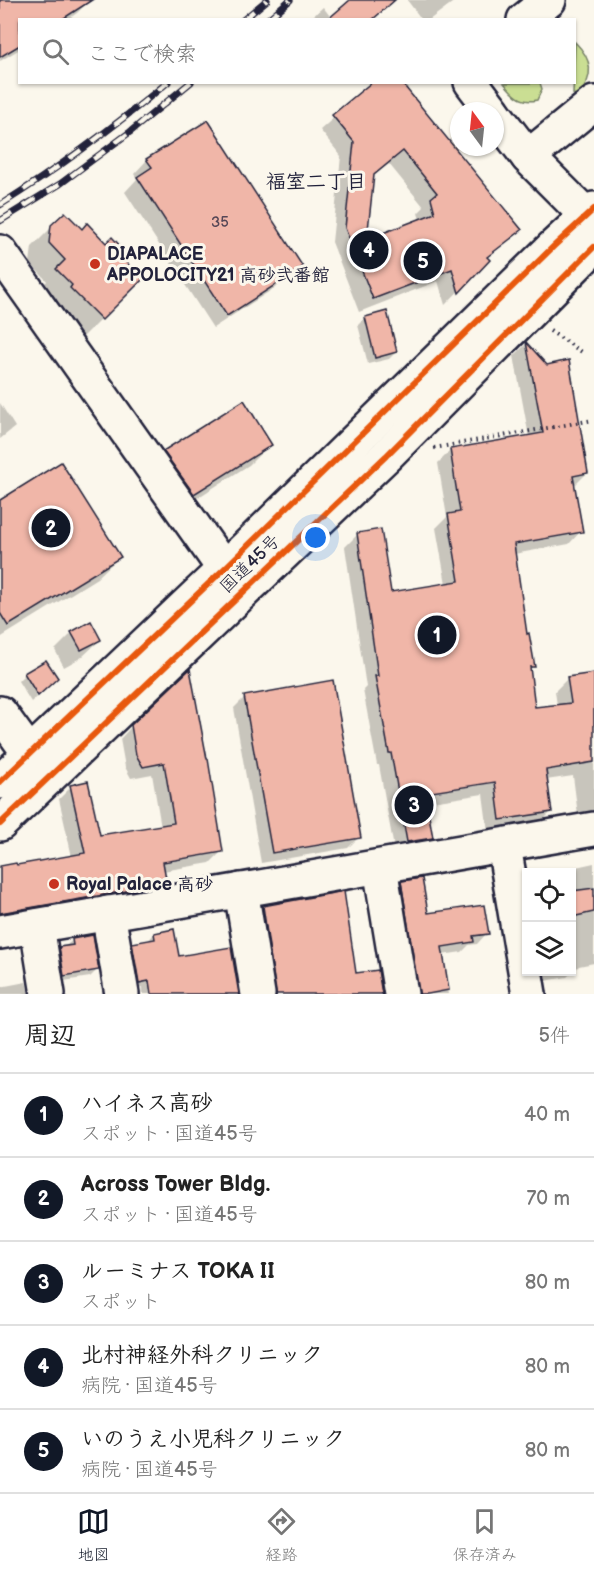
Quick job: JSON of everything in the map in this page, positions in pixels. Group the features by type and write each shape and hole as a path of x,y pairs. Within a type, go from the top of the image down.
{"main road":[{"path":"526,18 549,0"},
{"path":"473,84 486,102"},
{"path":"528,157 594,103"},
{"path":"504,125 528,157 592,229"},
{"name":"国道45号","path":"0,782 224,569 547,253 592,229"},
{"name":"国道45号","path":"0,824 386,456 592,229"},
{"path":"0,252 224,569"},
{"path":"0,712 30,753"},
{"path":"0,932 594,829"},
{"path":"504,846 529,994"},
{"path":"380,867 401,994"},
{"path":"241,890 258,994"},
{"path":"108,913 122,994"},
{"path":"37,926 48,994"}],"path":[{"path":"424,450 593,420"}],"green space":[{"path":"576,43 588,62 589,75 579,95 573,94 573,84 576,84"},
{"path":"505,84 540,84 542,89 537,100 526,101 514,94"}],"building":[{"path":"0,0 92,0 64,18 18,18 18,46 0,57"},
{"path":"350,0 395,0 374,18 329,18"},
{"path":"370,84 403,84 450,142 450,156 462,156 522,230 487,257 490,260 459,293 452,269 373,299 345,228 354,142 332,115","holes":["403,151 437,193 431,198 435,213 367,239 374,175"]},
{"path":"208,120 303,267 227,316 137,177 152,167 146,159"},
{"name":"DIAPALACE APPOLOCITY21 高砂弐番館","path":"65,212 82,229 87,223 106,243 112,237 124,250 119,255 143,279 102,320 70,288 72,285 56,269 65,260 49,243 51,225"},
{"path":"387,311 397,352 375,358 365,317"},
{"path":"526,342 547,365 569,360 588,473 573,476 583,532 514,544 527,634 529,633 535,667 530,667 535,707 571,703 567,677 594,673 594,762 546,770 552,812 500,820 495,782 425,793 433,838 407,842 375,676 378,676 357,533 381,529 391,592 459,581 448,514 460,512 450,449 543,433"},
{"path":"244,400 272,445 194,494 163,451"},
{"path":"61,462 121,557 8,626 0,613 0,500"},
{"path":"91,621 101,640 81,650 71,632"},
{"path":"46,660 58,678 38,696 24,673"},
{"path":"190,669 223,852 163,862 167,884 0,913 0,866 85,853 70,785 88,781 100,835 174,823 164,763 143,767 136,755 131,725"},
{"path":"333,680 361,838 272,853 244,696"},
{"path":"422,878 428,913 484,905 489,934 473,936 474,942 442,947 449,990 428,994 419,994 401,881"},
{"path":"594,888 594,912 576,916 576,890"},
{"path":"344,891 356,973 378,970 382,994 276,994 263,906"},
{"path":"174,929 179,956 231,947 239,994 151,994 149,981 139,983 132,943 155,939 154,933"},
{"path":"93,935 99,970 64,976 59,947 73,945 72,939"}],"railway":[{"path":"245,18 267,0"},
{"path":"269,18 290,0"},
{"path":"0,205 86,146 166,84"},
{"path":"0,221 60,184 130,132 189,84"}],"cycle path":[{"path":"0,782 224,569 594,209"},
{"path":"0,824 386,456 594,247"}],"place":[{"name":"北村神経外科クリニック","path":"369,250"},
{"name":"いのうえ小児科クリニック","path":"423,261"},
{"name":"DIAPALACE APPOLOCITY21 高砂弐番館","path":"95,264"},
{"name":"Across Tower Bldg.","path":"51,528"},
{"name":"ハイネス高砂","path":"437,635"},
{"name":"ルーミナス TOKA II","path":"414,805"},
{"name":"Royal Palace 高砂","path":"54,884"}],"district":[{"name":"福室二丁目","path":"316,182"}]}
